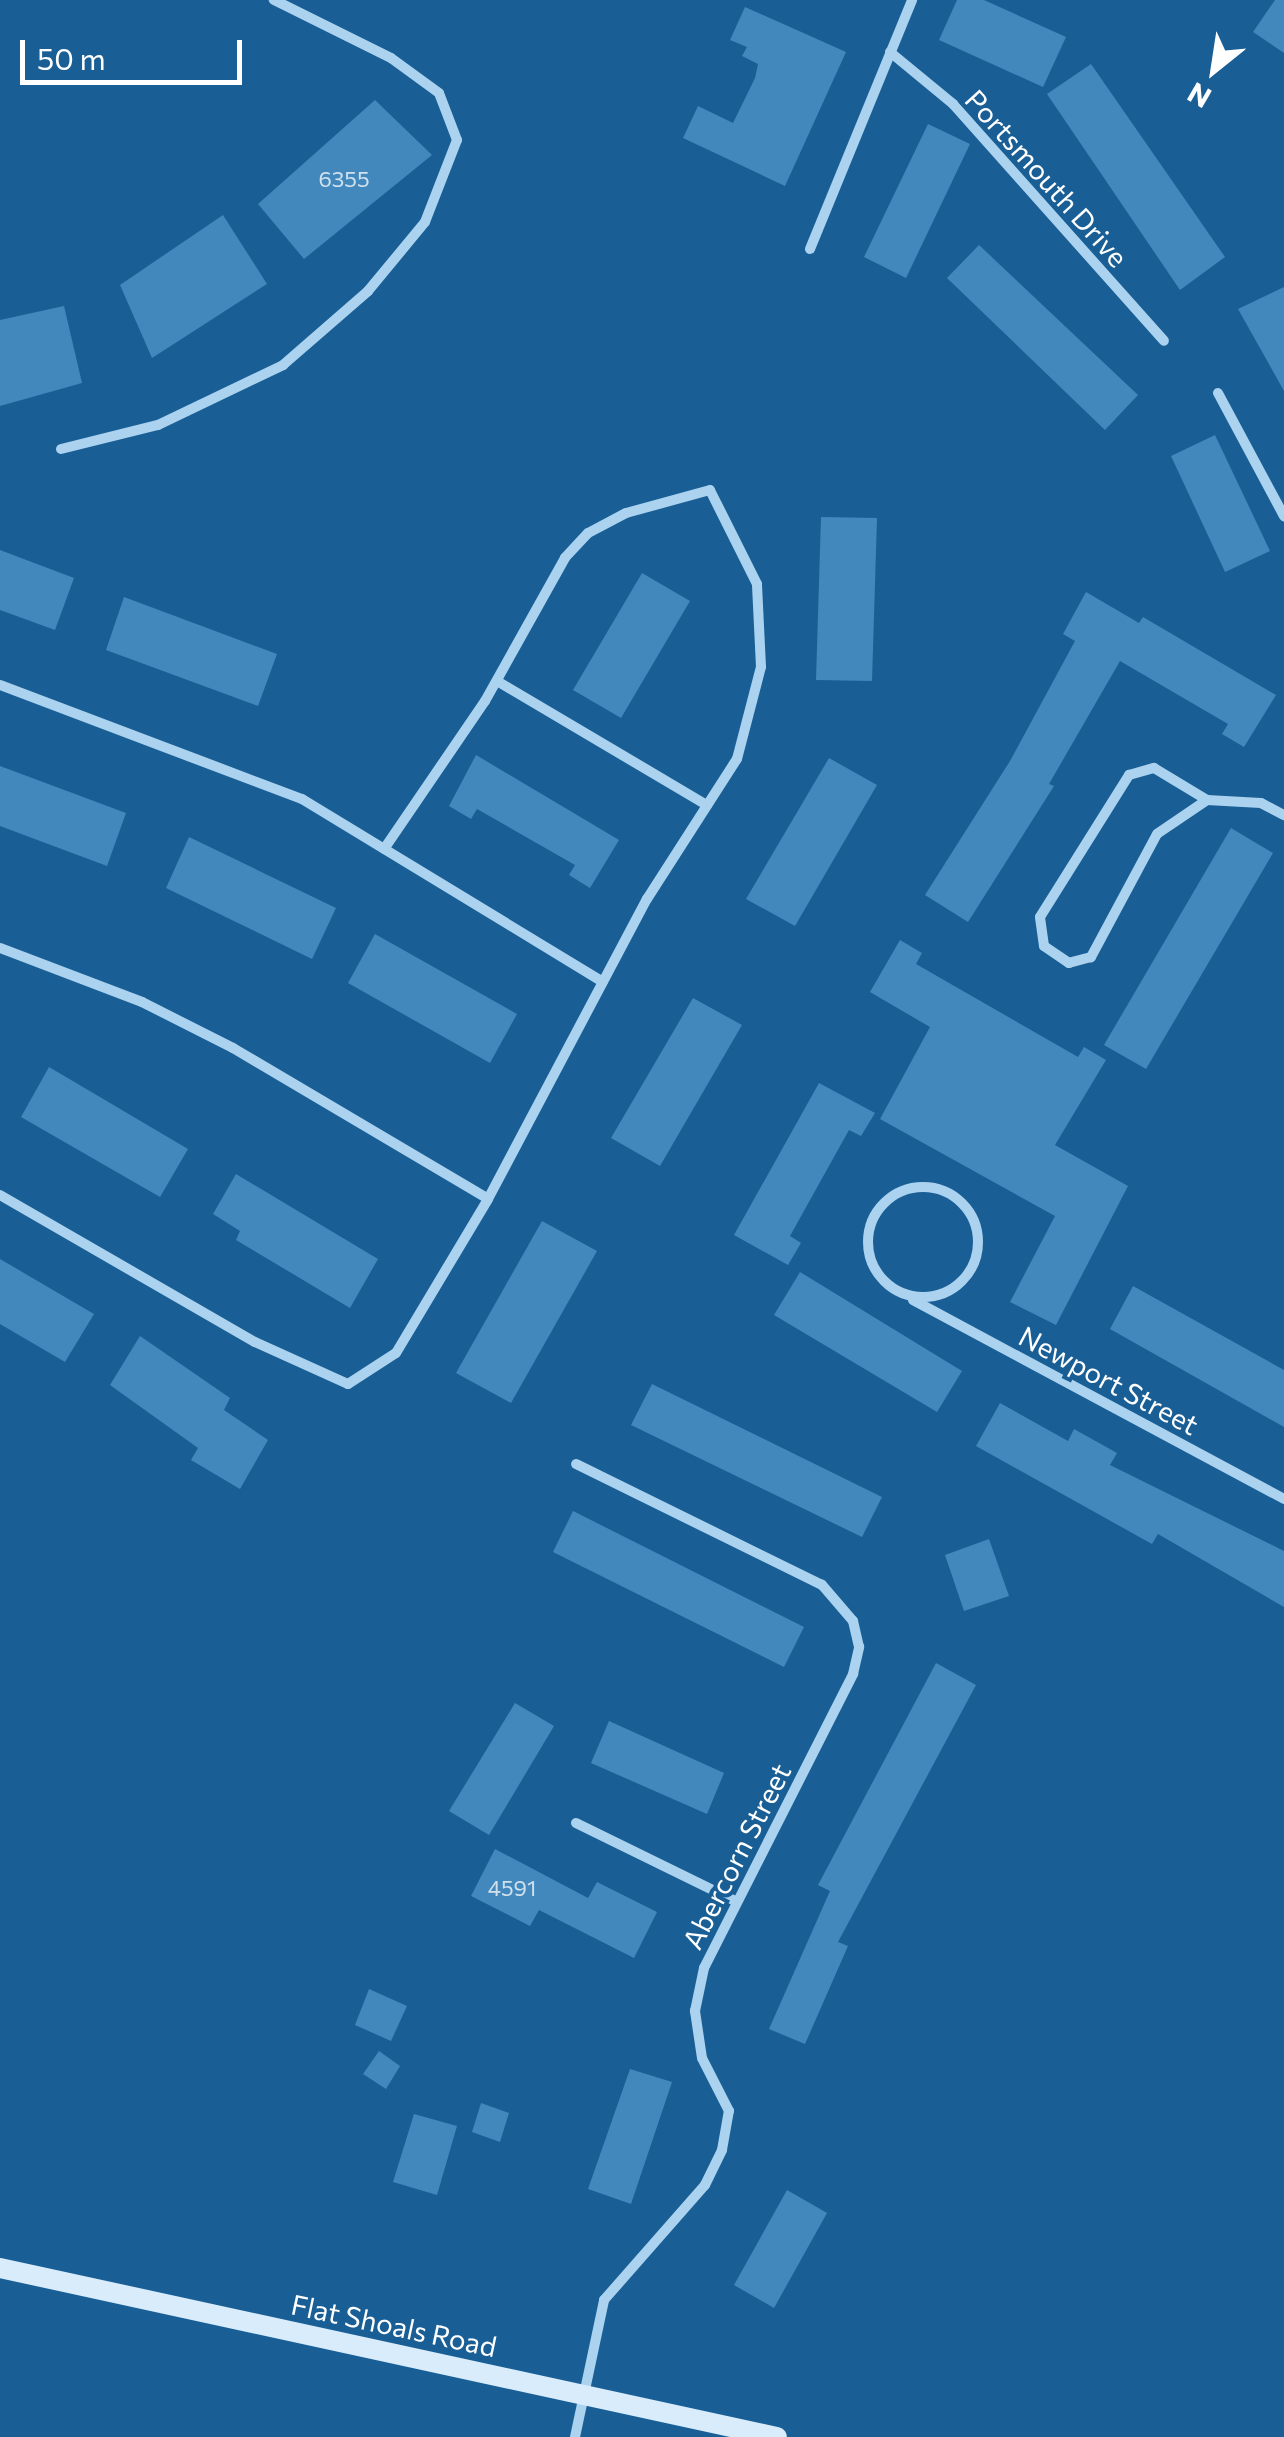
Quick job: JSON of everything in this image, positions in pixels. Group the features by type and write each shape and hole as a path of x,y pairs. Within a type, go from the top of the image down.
{"street":[{"path":"61,449 158,426 283,365 368,291 425,222 456,140 440,93 391,58 274,0"},
{"path":"810,248 912,0"},
{"name":"Portsmouth Drive","path":"890,52 953,104 1164,341"},
{"path":"1218,394 1284,516"},
{"path":"0,1195 255,1342 348,1384 396,1353 488,1199 603,982 736,759 760,667 757,584 710,490 651,504 588,533 536,600 497,681 384,849"},
{"path":"497,681 707,805"},
{"path":"0,684 302,799 603,982"},
{"path":"1207,800 1157,834 1092,957 1069,963 1044,946 1040,917 1129,775 1154,768 1207,800 1261,803 1284,815"},
{"path":"0,948 142,1002 233,1048 488,1199"},
{"path":"932,1187 969,1210 978,1250 956,1287 913,1300 878,1274 868,1232 891,1196 932,1187"},
{"name":"Newport Street","path":"913,1300 1284,1499"},
{"name":"Abercorn Street","path":"575,2437 604,2300 705,2184 722,2150 729,2111 702,2058 695,2011 704,1968 853,1674 858,1647 853,1621 822,1585 576,1464"},
{"path":"576,1823 737,1902"},
{"name":"Flat Shoals Road","path":"0,2268 777,2437"}],"building":[{"path":"957,0 984,0 1066,37 1043,87 939,40"},
{"path":"1275,0 1284,0 1284,53 1253,32"},
{"path":"745,7 846,52 785,186 683,138 698,106 733,123 755,78 758,64 742,56 747,47 730,40"},
{"path":"1091,64 1225,257 1180,290 1047,94"},
{"path":"375,100 432,155 304,259 258,204"},
{"path":"928,124 970,144 906,278 864,257"},
{"path":"223,215 267,284 152,358 120,285"},
{"path":"979,245 1138,395 1105,430 947,278"},
{"path":"1284,287 1284,391 1238,309"},
{"path":"64,306 82,383 0,406 0,320"},
{"path":"1215,435 1270,551 1225,572 1171,456"},
{"path":"821,517 877,518 872,681 816,680"},
{"path":"0,550 74,578 55,630 0,610"},
{"path":"642,573 690,601 621,718 573,690"},
{"path":"1086,592 1139,623 1143,617 1276,695 1244,747 1222,734 1228,724 1120,661 1049,784 1054,786 968,922 925,895 1010,761 1075,641 1063,634"},
{"path":"124,597 277,654 258,706 106,650"},
{"path":"476,755 619,840 590,888 569,875 575,865 477,809 471,819 449,806"},
{"path":"829,758 877,785 795,926 746,899"},
{"path":"0,766 126,813 107,866 0,826"},
{"path":"1231,828 1273,853 1146,1069 1104,1045"},
{"path":"189,837 336,908 312,959 166,888"},
{"path":"375,934 517,1014 490,1063 348,983"},
{"path":"900,940 922,953 916,964 1078,1057 1084,1047 1106,1060 1055,1145 1128,1186 1056,1325 1010,1302 1055,1216 880,1119 930,1027 870,992"},
{"path":"693,998 742,1025 660,1166 611,1138"},
{"path":"49,1067 188,1149 160,1197 21,1117"},
{"path":"819,1083 875,1113 861,1136 849,1130 790,1236 801,1243 788,1265 734,1235"},
{"path":"236,1174 378,1259 350,1308 236,1240 240,1231 213,1214"},
{"path":"542,1221 597,1251 511,1403 456,1373"},
{"path":"0,1259 94,1314 65,1362 0,1324"},
{"path":"800,1272 962,1371 937,1412 774,1315"},
{"path":"1133,1286 1284,1370 1284,1427 1110,1329"},
{"path":"140,1336 230,1398 224,1410 268,1440 240,1489 191,1460 198,1448 110,1385"},
{"path":"652,1384 882,1497 862,1537 631,1425"},
{"path":"1000,1403 1068,1441 1074,1429 1117,1453 1110,1465 1284,1551 1284,1607 1158,1534 1152,1544 976,1446"},
{"path":"573,1511 804,1627 784,1667 553,1552"},
{"path":"989,1539 1009,1596 964,1611 945,1555"},
{"path":"936,1663 976,1685 838,1942 848,1946 805,2044 769,2029 830,1891 818,1885"},
{"path":"515,1703 554,1726 489,1835 449,1811"},
{"path":"609,1721 724,1773 707,1814 591,1763"},
{"path":"495,1849 588,1898 597,1882 657,1912 634,1958 539,1910 530,1926 471,1896"},
{"path":"369,1989 407,2006 391,2041 355,2025"},
{"path":"379,2051 400,2066 386,2089 363,2074"},
{"path":"630,2069 672,2082 631,2204 588,2189"},
{"path":"481,2103 509,2113 500,2142 472,2132"},
{"path":"414,2114 457,2126 437,2195 393,2182"},
{"path":"787,2190 827,2213 774,2308 734,2285"}]}
